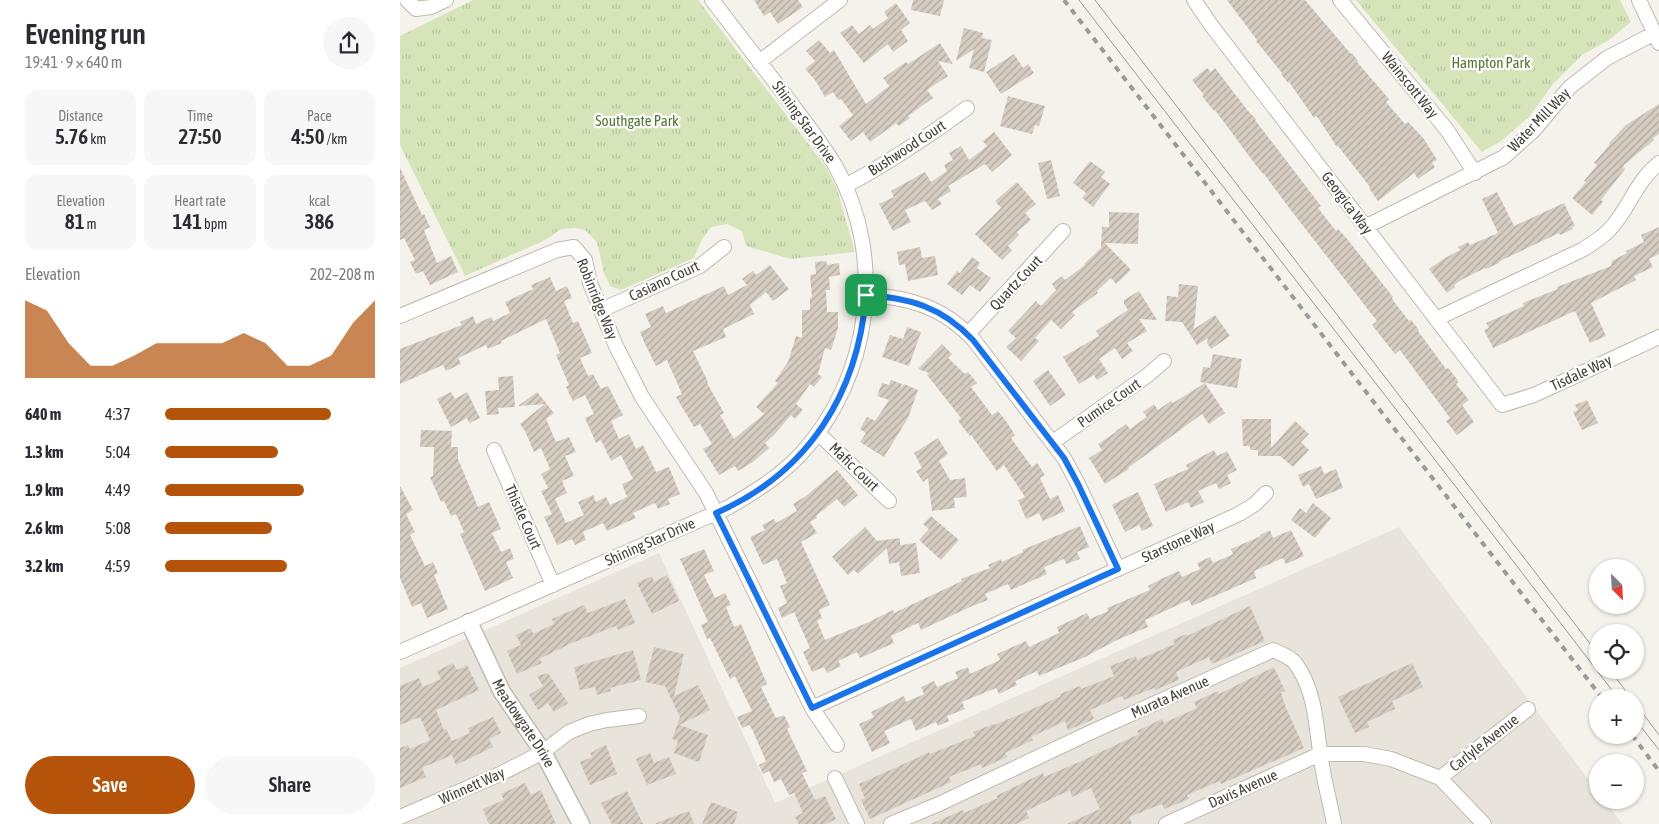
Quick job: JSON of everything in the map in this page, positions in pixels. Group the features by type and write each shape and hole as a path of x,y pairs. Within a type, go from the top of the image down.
{"street":[{"path":"407,0 416,9 431,7 446,0"},
{"name":"Shining Star Drive","path":"400,651 716,513 757,491 781,473 799,455 818,432 843,391 853,368 864,322 866,295 866,266 855,211 845,186 823,146 712,0"},
{"path":"759,62 840,0"},
{"name":"Georgica Way","path":"1194,0 1211,26 1502,405"},
{"name":"Wainscott Way","path":"1340,0 1447,130 1475,173"},
{"path":"1639,0 1657,38"},
{"name":"Water Mill Way","path":"1365,227 1504,157 1534,130 1570,87 1607,58 1657,38"},
{"name":"Bushwood Court","path":"845,186 913,147 967,108"},
{"path":"1436,319 1582,250 1598,240 1611,229 1639,184 1651,169 1659,163"},
{"name":"Quartz Court","path":"968,334 1063,231"},
{"name":"Robinridge Way","path":"401,314 557,250 574,247 585,260 590,283 600,310 642,397 706,493 812,708 837,745"},
{"name":"Casiano Court","path":"600,310 700,266 724,247"},
{"path":"866,295 909,300 941,314 968,334 1053,442 1078,484 1118,569"},
{"name":"Tisdale Way","path":"1502,405 1534,395 1659,337"},
{"name":"Pumice Court","path":"1053,442 1164,361"},
{"name":"Mafic Court","path":"818,432 889,501"},
{"name":"Thistle Court","path":"494,450 553,585"},
{"name":"Starstone Way","path":"812,708 1239,514 1266,493"},
{"name":"Meadowgate Drive","path":"469,622 502,692 543,752 581,824"},
{"name":"Murata Avenue","path":"891,824 939,804 1087,734 1273,650 1295,662 1310,693 1319,731 1320,754 1334,824"},
{"name":"Carlyle Avenue","path":"1440,778 1528,709"},
{"name":"Winnett Way","path":"400,817 500,774 543,752 569,732 589,724 639,716"},
{"path":"1320,754 1364,754 1391,759 1440,778 1484,824"},
{"name":"Davis Avenue","path":"1166,824 1320,754"},
{"path":"835,778 857,824"}],"shaded area":[{"path":"1399,527 1589,780 1589,809 1611,809 1622,824 400,824 400,668 659,553 775,803"}],"green space":[{"name":"Southgate Park","path":"473,0 698,0 826,167 837,189 855,252 791,259 746,246 742,231 727,224 711,227 702,239 694,258 621,290 610,286 604,273 597,242 585,230 575,228 561,229 547,239 465,276 400,145 400,36"},
{"name":"Hampton Park","path":"1356,0 1620,0 1631,22 1609,40 1582,55 1553,84 1529,117 1501,141 1482,152"}],"building":[{"path":"754,0 798,0 803,7 778,24 770,12 764,16"},
{"path":"913,0 944,0 940,16 911,10"},
{"path":"1227,0 1305,0 1352,53 1357,62 1389,99 1386,102 1405,124 1408,122 1424,139 1437,160 1432,163 1435,167 1418,179 1414,173 1378,201 1370,187 1337,147 1318,118 1316,116 1314,118"},
{"path":"896,3 910,23 901,30 908,41 893,52 888,44 864,63 840,33 852,25 859,34 870,25 873,29 888,18 884,12"},
{"path":"964,28 983,33 982,38 992,40 984,72 969,68 974,49 956,61"},
{"path":"819,40 830,53 834,50 866,104 889,86 883,78 906,62 908,64 940,43 953,64 938,61 948,76 927,90 933,98 908,116 910,118 899,126 896,123 870,142 863,132 851,141 839,126 853,115 833,92 825,97 815,80 805,69 815,61 806,51"},
{"path":"1014,54 1023,68 1028,64 1034,73 1001,94 986,72"},
{"path":"1207,68 1211,72 1215,68 1256,119 1321,206 1318,208 1336,231 1338,229 1348,240 1393,297 1395,303 1409,321 1411,320 1419,330 1446,369 1448,368 1457,379 1458,383 1456,384 1469,400 1462,405 1474,422 1457,435 1446,421 1450,418 1400,350 1395,354 1372,325 1377,321 1215,110 1202,96 1204,95 1192,80"},
{"path":"1008,96 1045,106 1039,126 1035,125 1032,134 1000,126"},
{"path":"1659,104 1659,134 1624,165 1623,168 1625,169 1592,215 1572,198 1586,182 1584,181 1597,165 1594,163 1609,143 1626,125"},
{"path":"994,132 1012,155 992,172 985,164 948,186 951,191 938,199 942,204 932,210 925,201 905,210 911,222 893,231 879,204 894,197 891,191 925,172 931,182 947,171 944,165 953,160 949,153 961,146 969,160 987,146 983,141"},
{"path":"1051,160 1060,196 1047,199 1038,163"},
{"path":"1090,161 1105,172 1101,177 1110,184 1093,207 1082,198 1086,193 1073,183"},
{"path":"400,168 422,215 424,214 430,227 424,230 437,263 451,256 458,272 430,285 423,271 416,274 410,262 415,260 404,238 400,240"},
{"path":"1017,182 1036,204 1025,213 1031,220 1017,232 1019,235 1008,246 1012,250 1002,260 975,234 1001,208 995,201"},
{"path":"1497,192 1514,226 1564,203 1575,226 1572,227 1573,229 1560,235 1559,233 1463,279 1447,293 1429,269 1460,250 1458,247 1468,242 1470,245 1498,233 1482,199"},
{"path":"1109,212 1139,213 1138,244 1105,243 1131,270 1116,284 1111,278 1097,291 1098,293 1072,312 1075,315 1061,329 1051,320 1035,338 1039,341 1021,361 1006,347 1016,338 1008,331 1036,301 1041,306 1056,290 1052,284 1062,276 1065,280 1085,265 1101,248 1102,227 1109,227"},
{"path":"1659,227 1659,254 1649,259 1653,267 1634,276 1636,280 1591,303 1606,336 1590,343 1575,311 1493,348 1484,330 1489,328 1486,323 1524,306 1523,303 1558,289 1557,287 1611,266 1612,261 1644,242 1641,235"},
{"path":"920,247 922,258 935,256 938,275 908,281 905,264 899,265 897,252"},
{"path":"972,257 980,263 977,268 991,278 980,292 970,285 962,295 947,284 957,271 960,273"},
{"path":"826,261 827,265 839,263 840,275 829,277 830,290 826,290 827,312 838,312 838,328 831,350 825,348 818,374 822,377 814,387 810,384 796,404 803,410 795,419 791,415 765,443 769,448 753,462 738,471 735,466 719,475 703,449 712,444 700,424 694,427 676,397 682,394 667,360 656,366 645,344 640,332 651,327 645,314 663,306 666,313 724,286 728,295 747,285 742,279 753,271 756,275 770,265 789,289 773,301 766,292 750,305 754,314 723,329 726,337 693,351 707,383 724,413 720,415 734,439 764,414 756,407 778,383 775,381 788,362 796,336 802,338 802,310 810,310 810,298 812,298 810,275 816,274 815,262"},
{"path":"550,277 556,291 567,286 572,298 564,301 573,323 578,321 592,353 580,358 588,376 593,374 601,389 608,386 623,415 611,421 619,439 629,434 636,449 643,445 656,472 669,467 680,494 668,499 670,504 658,509 655,503 633,513 636,518 607,531 603,523 583,532 586,540 575,545 572,539 557,545 544,517 552,514 541,491 548,488 541,474 550,469 541,448 534,452 520,424 545,404 518,406 537,392 554,413 546,419 556,442 569,437 576,452 565,456 574,476 562,481 567,493 555,499 566,523 584,515 578,502 593,495 596,502 606,497 610,505 627,497 622,484 633,479 621,455 611,461 601,440 596,443 585,418 594,414 585,395 573,401 566,387 569,385 556,355 560,353 546,319 501,341 502,343 488,349 486,345 458,358 461,364 446,371 443,365 400,384 400,349 462,325 460,322 473,316 476,324 491,317 493,321 510,313 505,302 533,289 531,285"},
{"path":"1179,284 1198,286 1194,329 1215,315 1230,336 1211,349 1207,343 1208,338 1197,345 1182,322 1165,321 1167,296 1178,297"},
{"path":"1139,291 1157,320 1139,319 1147,331 1127,343 1133,351 1122,359 1115,348 1099,359 1108,373 1097,380 1094,375 1079,384 1063,357 1099,336 1096,331 1128,310 1124,300"},
{"path":"907,327 921,332 909,366 882,357 890,335 903,339"},
{"path":"942,344 952,354 948,358 965,374 968,372 977,383 971,387 992,415 998,411 1006,421 1015,435 1011,438 1032,467 1037,463 1045,475 1040,478 1050,499 1058,495 1065,511 1043,521 1039,513 1026,519 1018,500 1025,497 1004,465 997,471 971,435 958,421 961,418 927,375 929,373 918,369"},
{"path":"1213,354 1242,359 1237,388 1200,382 1203,367 1210,368"},
{"path":"1048,370 1066,395 1050,406 1033,381"},
{"path":"513,376 515,407 498,408 499,414 487,415 485,391 499,390 498,377"},
{"path":"891,380 902,384 901,388 904,384 918,390 908,418 884,457 860,442 866,433 860,429 867,417 875,421 889,400 877,396 882,383 889,385"},
{"path":"1205,383 1225,413 1209,424 1202,414 1129,469 1105,484 1089,458 1102,450 1098,444 1126,424 1130,429 1147,417 1143,412 1154,404 1158,410"},
{"path":"451,392 455,399 467,392 480,418 469,423 467,418 451,427 437,399"},
{"path":"1587,400 1598,423 1582,430 1573,412 1578,410 1575,405"},
{"path":"1242,419 1271,419 1271,448 1295,421 1309,434 1301,442 1309,450 1293,467 1280,456 1258,456 1258,450 1250,450 1250,446 1243,446"},
{"path":"421,430 452,431 451,447 458,447 458,459 478,507 489,502 501,529 492,533 501,552 510,548 514,559 506,562 513,578 485,591 460,534 464,532 456,514 451,516 444,501 441,502 430,477 433,476 434,447 420,447"},
{"path":"938,438 948,454 939,461 950,480 965,478 967,497 954,498 955,508 932,511 928,478 923,482 916,471 922,468 914,453"},
{"path":"1214,450 1217,456 1227,451 1237,470 1227,475 1231,483 1219,489 1216,483 1198,491 1204,502 1191,508 1188,502 1166,512 1154,484 1188,469 1186,465"},
{"path":"1321,466 1324,474 1336,469 1343,488 1316,499 1309,484 1303,487 1298,475"},
{"path":"837,470 858,495 844,507 837,499 816,516 817,518 810,522 817,533 801,542 830,605 819,610 822,618 817,621 825,640 893,610 894,613 962,581 961,579 990,568 988,565 1001,559 1002,562 1023,552 1022,550 1080,526 1089,547 1077,552 1080,559 1066,564 1064,559 1044,567 1047,574 1011,590 1008,584 985,594 988,600 921,630 918,623 891,636 894,643 860,658 857,652 838,661 841,666 827,673 824,667 812,672 803,652 810,648 794,612 782,618 778,608 787,603 780,586 787,583 777,559 763,565 750,537 765,530 762,525 774,519 776,523 797,511 793,504 806,496"},
{"path":"400,486 413,510 406,514 415,532 410,535 425,566 433,562 438,573 434,575 448,609 427,618 421,603 412,607 400,578"},
{"path":"1138,492 1153,526 1142,531 1139,525 1125,532 1112,505"},
{"path":"1313,503 1331,518 1315,538 1291,520 1300,508 1306,513"},
{"path":"931,516 959,540 941,560 919,540 929,529 923,524"},
{"path":"865,527 877,541 900,538 900,545 916,543 920,573 901,576 899,562 889,564 887,548 858,574 854,570 848,575 832,557"},
{"path":"1270,530 1273,538 1291,530 1304,556 1286,564 1283,558 1254,571 1256,578 1192,606 1189,600 1145,620 1148,627 1117,640 1085,657 1039,676 1037,671 1015,681 1017,685 999,694 996,688 962,702 965,709 947,716 949,721 938,726 936,722 916,731 911,719 884,731 890,743 872,752 859,724 874,717 871,712 904,696 906,702 924,694 921,687 934,681 937,687 958,678 955,672 968,667 970,674 1000,660 997,654 1026,641 1029,647 1059,633 1057,627 1087,613 1090,619 1108,611 1107,608 1150,590 1148,586 1161,579 1179,571 1182,577 1200,569 1197,563 1210,557 1213,563 1233,554 1231,549"},
{"path":"704,549 714,571 704,575 715,598 725,593 731,605 726,607 734,627 741,624 767,684 761,687 769,704 776,718 784,715 790,727 787,729 807,771 802,773 815,800 825,796 836,819 826,824 799,824 795,817 803,813 794,793 789,795 781,779 774,782 769,771 763,774 759,765 766,761 752,729 749,725 742,728 737,717 752,711 735,676 730,679 710,638 707,639 701,625 708,622 680,559"},
{"path":"667,575 679,601 652,614 637,583 652,576 654,582"},
{"path":"625,599 635,623 618,630 616,626 572,643 539,659 542,663 517,674 507,651 521,645 516,635 531,628 533,634 554,624 552,619 584,605 588,613"},
{"path":"1250,606 1265,641 1212,664 1209,657 1176,672 1179,680 1124,700 1122,696 1090,710 1094,719 1068,730 1065,721 1031,737 1033,740 1005,753 1007,757 982,768 981,764 949,777 951,782 870,819 861,800 865,798 859,784 929,752 930,754 975,736 973,732 1021,714 1061,696 1060,694 1080,686 1081,689 1114,676 1110,666 1136,656 1137,660 1175,644 1173,640 1186,634 1187,636"},
{"path":"654,647 684,654 674,696 698,685 710,710 679,725 708,735 699,762 674,753 678,741 672,739 680,717 665,686 645,682"},
{"path":"633,650 641,680 610,688 611,691 597,695 595,687 580,690 574,667"},
{"path":"453,663 457,670 467,665 479,690 436,710 444,730 446,729 452,741 470,733 468,728 493,717 501,733 489,739 493,747 456,765 452,755 422,768 426,777 400,788 400,748 408,745 410,749 430,740 420,717 400,725 400,686 419,678 423,687 441,679 437,671"},
{"path":"1412,663 1423,687 1392,701 1395,709 1367,722 1369,727 1355,733 1338,697"},
{"path":"1274,667 1285,691 1281,692 1284,703 1304,748 1221,784 1220,781 1187,795 1189,799 1164,809 1162,804 1129,817 1132,824 1067,824 1100,809 1091,788 1072,797 1070,790 1026,811 1029,818 1016,824 931,824 963,810 964,813 998,798 996,796 1043,773 1044,777 1084,760 1139,734 1137,731 1162,719 1164,723 1197,708 1194,702 1218,691 1219,694"},
{"path":"548,673 568,703 554,712 548,703 538,710 529,695 543,686 537,676"},
{"path":"606,745 617,774 590,785 580,762 592,757 590,753"},
{"path":"650,753 654,763 669,757 676,774 647,785 636,759"},
{"path":"525,783 531,795 541,790 556,824 489,824 483,809 504,800 501,794"},
{"path":"627,791 643,824 612,824 601,803"},
{"path":"711,802 738,812 734,824 702,824"},
{"path":"689,811 694,824 656,824 656,823"}],"tram line":[{"path":"1079,0 1611,689"},
{"path":"1095,0 1589,642"},
{"path":"1617,679 1624,689"},
{"path":"1644,715 1659,735"},
{"path":"1644,731 1659,750"}],"railway":[{"path":"1064,0 1595,689"},
{"path":"1639,744 1659,771"}],"route":[{"path":"866,295 909,300 928,307 956,324 968,334 1064,458 1118,569 812,708 716,513 757,491 781,473 818,432 843,391 853,368 864,322 866,295"}]}
